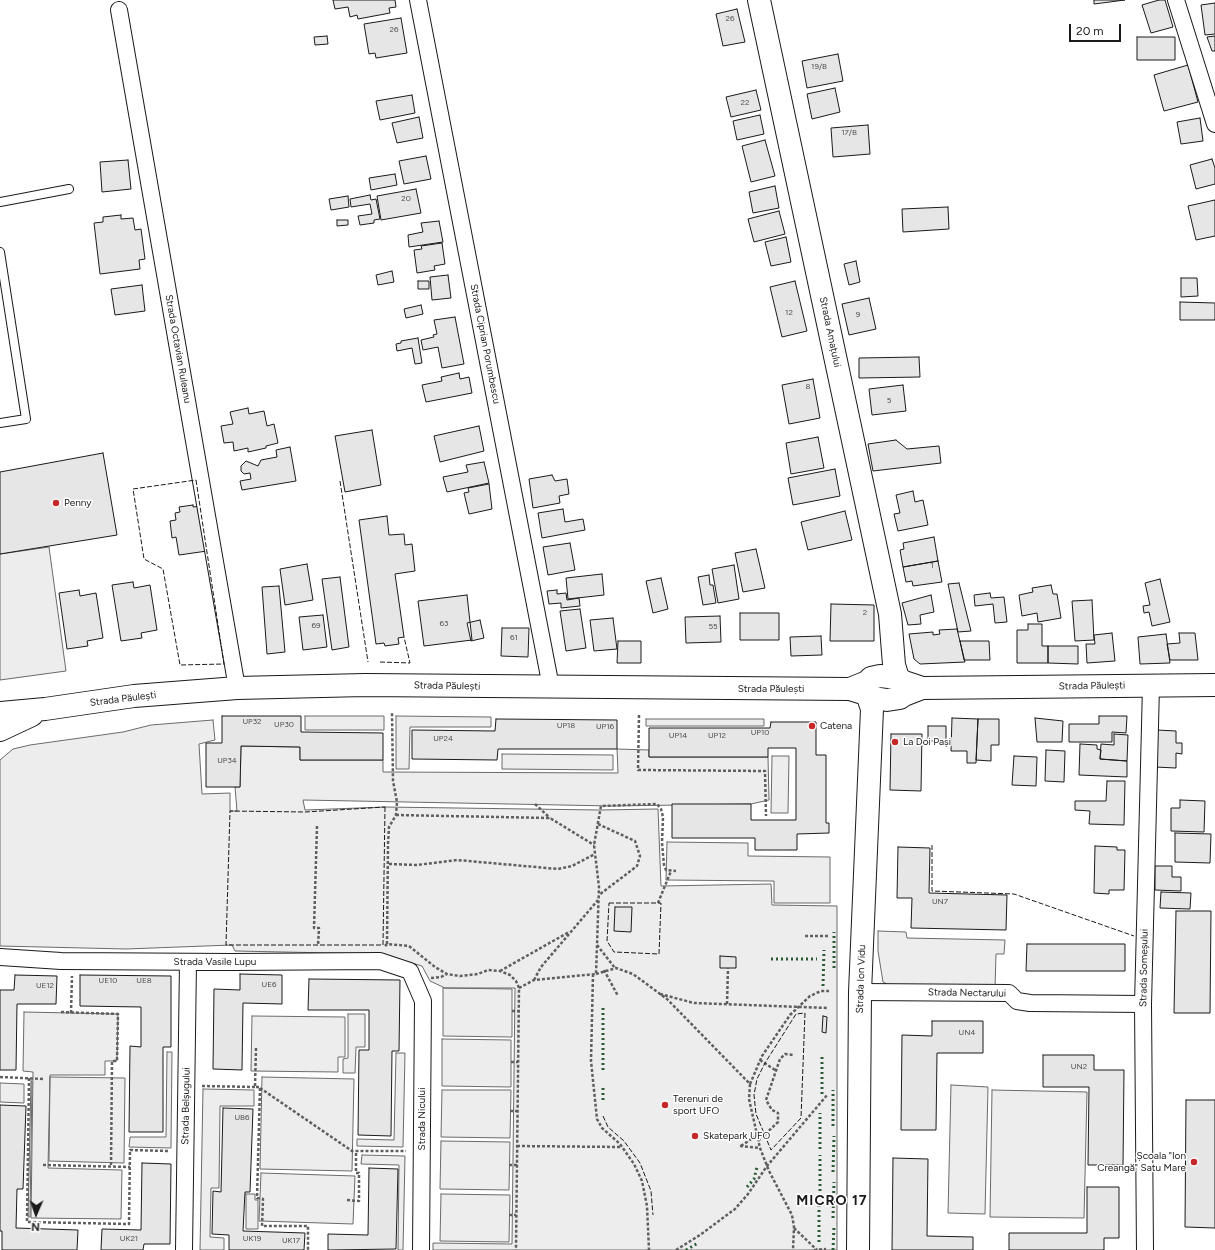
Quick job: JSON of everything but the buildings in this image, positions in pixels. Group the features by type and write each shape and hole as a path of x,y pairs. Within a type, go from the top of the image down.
{"main road":[{"name":"Strada Amațului","path":"759,0 890,614 884,688"},
{"name":"Strada Păulești","path":"3,725 45,709 134,696 237,688 365,685 551,688 884,688 1215,685"},
{"name":"Strada Ion Vidu","path":"858,1250 860,992 884,688"}],"street":[{"name":"Strada Ciprian Porumbescu","path":"418,0 551,688"},
{"path":"1176,0 1215,124"},
{"name":"Strada Octavian Ruleanu","path":"119,10 237,688"},
{"name":"Strada Someșului","path":"1144,1250 1143,1004 1150,686"},
{"name":"Strada Vasile Lupu","path":"0,957 61,961 380,961 410,971 419,988"},
{"name":"Strada Belșugului","path":"184,1250 188,962"},
{"name":"Strada Nicului","path":"419,988 423,1001 421,1250"},
{"name":"Strada Nectarului","path":"860,992 1009,992 1017,1001 1030,1003 1143,1004"}],"lane":[{"path":"0,202 69,189"},
{"path":"0,252 26,419 0,423"}],"path":[{"path":"382,950 387,944 390,827 396,815 397,802 393,781 392,713"},
{"path":"639,716 638,770 765,771 766,816"},
{"path":"536,804 550,818 594,845"},
{"path":"648,1250 648,1206 642,1181 634,1164 622,1148 602,1128 597,1119 594,1104 591,1061 599,895 594,845 601,806 657,804 661,809 663,817 662,843 664,865 666,870 676,871"},
{"path":"396,815 550,818"},
{"path":"598,824 635,841 640,856 638,866 599,895"},
{"path":"317,826 314,928 318,928 318,949"},
{"path":"389,864 417,865 457,860 558,869 572,866 596,854"},
{"path":"658,903 671,871"},
{"path":"534,980 541,967 599,899"},
{"path":"500,971 572,931"},
{"path":"805,936 830,936"},
{"path":"387,944 409,946 435,967 447,974 460,976 478,974 488,970 500,971 510,975 516,981 519,988 516,1250"},
{"path":"597,945 616,968 632,974 667,999 750,1084"},
{"path":"519,988 534,980 594,974 604,970 616,968"},
{"path":"727,1004 728,968"},
{"path":"604,970 618,996"},
{"path":"72,972 72,1013"},
{"path":"793,1250 794,1227 792,1215 767,1166 760,1148 749,1099 750,1084 760,1060 774,1036 797,1008 810,996 821,991 829,991"},
{"path":"658,993 694,1003 828,1008"},
{"path":"512,1011 518,1011"},
{"path":"61,1012 118,1014 117,1061 112,1061 111,1166"},
{"path":"256,1048 256,1087"},
{"path":"758,1141 778,1122 778,1113 772,1110 766,1100 780,1059 784,1054 793,1055"},
{"path":"760,1060 775,1070"},
{"path":"511,1062 518,1062"},
{"path":"0,1077 43,1079"},
{"path":"29,1078 27,1222 129,1224 130,1150 176,1151"},
{"path":"199,1085 260,1087 352,1151 408,1151 408,1144"},
{"path":"260,1087 257,1198 263,1199 262,1226 308,1226 308,1250"},
{"path":"676,1250 700,1235 735,1209 748,1194 767,1166 828,1094"},
{"path":"510,1111 518,1111"},
{"path":"757,1135 740,1146 760,1148"},
{"path":"517,1146 622,1148"},
{"path":"347,1200 359,1201 359,1173 356,1173 356,1151"},
{"path":"43,1165 130,1167"},
{"path":"509,1165 517,1165"},
{"path":"509,1215 516,1215"},
{"path":"794,1227 815,1249 826,1248"}],"shaded area":[{"path":"49,547 66,671 0,680 0,554"},
{"path":"305,716 384,716 384,730 305,730"},
{"path":"396,716 491,717 491,727 410,727 409,769 396,769"},
{"path":"646,719 764,719 764,726 646,726"},
{"path":"213,720 215,740 199,744 202,794 230,793 230,811 237,811 235,787 240,787 241,746 300,747 300,760 383,760 383,772 618,773 617,749 649,750 649,757 768,757 769,800 751,804 612,806 303,800 305,810 385,807 600,810 658,809 661,886 771,884 772,905 837,906 837,1250 433,1250 433,1243 512,1244 515,988 445,988 430,981 422,966 381,954 235,951 232,945 126,949 0,946 0,760 13,749 30,745 123,732 151,725"},
{"path":"502,754 613,755 613,770 502,769"},
{"path":"772,756 789,756 788,813 771,813"},
{"path":"667,842 748,843 748,856 830,857 830,903 774,903 774,881 666,880"},
{"path":"878,931 906,932 907,938 1005,940 1004,954 996,954 995,988 891,986 883,982 878,951"},
{"path":"443,988 512,989 512,1037 443,1036"},
{"path":"24,1012 118,1014 117,1061 105,1061 105,1075 50,1075 48,1168 122,1170 121,1219 31,1218 33,1072 23,1071"},
{"path":"348,1014 365,1014 365,1047 356,1047 355,1073 343,1073 343,1059 348,1058"},
{"path":"252,1016 345,1017 345,1057 338,1057 338,1072 251,1071"},
{"path":"442,1039 511,1040 511,1087 442,1086"},
{"path":"167,1052 172,1052 171,1148 129,1147 130,1137 166,1137"},
{"path":"396,1053 405,1053 403,1147 357,1146 357,1139 394,1140"},
{"path":"50,1077 125,1078 124,1163 49,1161"},
{"path":"262,1077 354,1079 352,1171 260,1169"},
{"path":"31,1081 30,1217 28,1217"},
{"path":"0,1083 24,1084 24,1103 0,1102"},
{"path":"951,1085 988,1087 985,1214 948,1213"},
{"path":"203,1089 254,1090 254,1106 220,1106 219,1188 211,1188 210,1237 224,1238 224,1250 200,1250"},
{"path":"442,1090 511,1090 510,1138 441,1137"},
{"path":"992,1090 1087,1092 1084,1218 990,1217"},
{"path":"441,1141 510,1142 509,1190 440,1189"},
{"path":"362,1155 405,1156 403,1250 398,1250 399,1165 361,1164"},
{"path":"261,1173 355,1176 353,1224 259,1221"},
{"path":"246,1194 255,1194 255,1200 258,1200 258,1229 246,1229"},
{"path":"441,1194 510,1195 509,1242 440,1241"}],"hedge":[{"path":"834,932 834,968"},
{"path":"823,986 824,950"},
{"path":"771,959 817,959"},
{"path":"603,1008 603,1070"},
{"path":"822,1057 822,1094"},
{"path":"603,1088 603,1100"},
{"path":"833,1090 833,1126"},
{"path":"820,1113 820,1149"},
{"path":"833,1172 834,1136"},
{"path":"820,1155 820,1191"},
{"path":"747,1187 754,1179 757,1167"},
{"path":"833,1218 834,1182"},
{"path":"819,1206 819,1242"},
{"path":"833,1250 834,1226"},
{"path":"686,1250 698,1243"}],"fence":[{"path":"196,480 224,664 180,665 163,569 144,559 133,489 196,480"},
{"path":"340,481 368,662"},
{"path":"380,662 410,663 404,637"},
{"path":"385,807 383,945 226,945 230,811 305,812 385,807"},
{"path":"932,845 932,891 1014,894 1134,936"},
{"path":"609,903 661,903 659,954 614,952 607,941 609,903"},
{"path":"805,1013 801,1118 771,1150 756,1114 754,1095 757,1079 765,1063 796,1014 805,1013"},
{"path":"603,1116 608,1127 624,1141 640,1163 651,1191 653,1215"}],"place":[{"name":"Penny","path":"56,503"},
{"name":"Catena","path":"812,726"},
{"name":"La Doi Pași","path":"895,742"},
{"name":"Terenuri de sport UFO","path":"665,1105"},
{"name":"Skatepark UFO","path":"695,1136"},
{"name":"Școala \"Ion Creangă\" Satu Mare","path":"1194,1162"}],"district":[{"name":"MICRO 17","path":"832,1201"}]}
